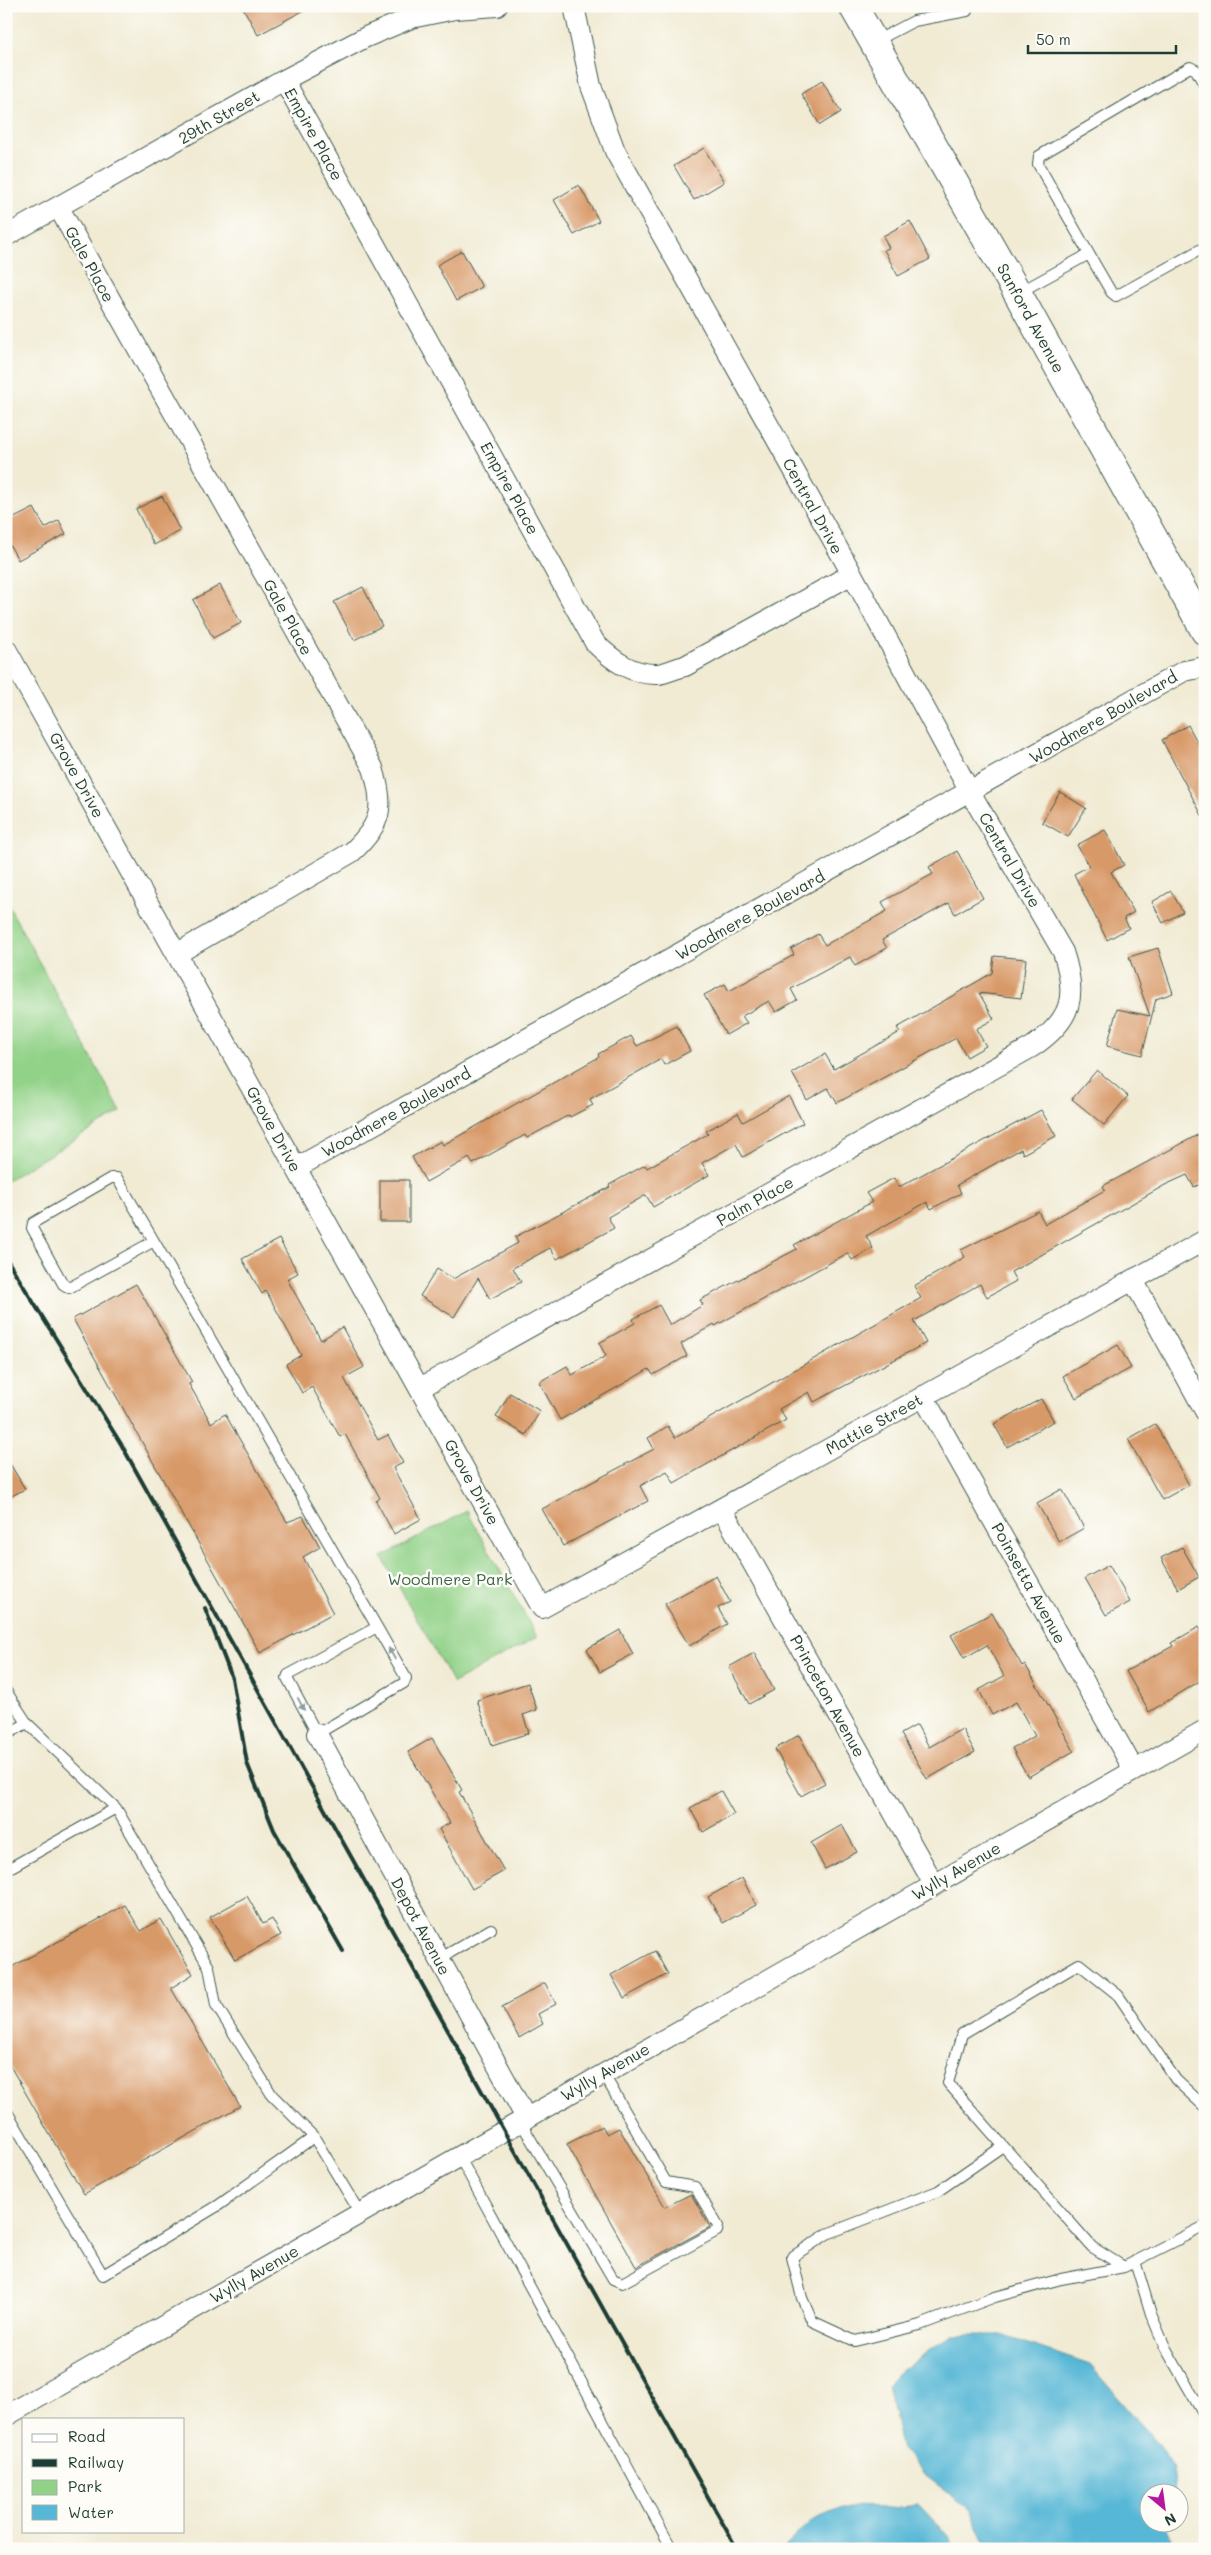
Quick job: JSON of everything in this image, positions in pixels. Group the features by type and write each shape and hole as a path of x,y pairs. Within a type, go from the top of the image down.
{"main road":[{"name":"Sanford Avenue","path":"853,6 1018,294 1205,631"}],"street":[{"name":"29th Street","path":"6,236 59,208 284,80 366,37 411,18 455,9 497,6"},
{"name":"Central Drive","path":"574,6 590,86 615,151 852,574 970,792 1063,952 1071,975 1072,996"},
{"name":"Empire Place","path":"284,80 595,643 612,660 633,670 658,674 685,666 852,574"},
{"name":"Gale Place","path":"59,208 373,768 380,791 380,811 369,836 352,852 178,953"},
{"name":"Grove Drive","path":"6,649 178,953 542,1608"},
{"name":"Woodmere Boulevard","path":"296,1168 1184,671 1205,667"},
{"name":"Palm Place","path":"420,1388 1032,1047 1050,1035 1065,1017 1072,996"},
{"name":"Mattie Street","path":"542,1608 1205,1240"},
{"path":"1133,1280 1205,1411"},
{"name":"Poinsetta Avenue","path":"923,1396 1134,1770"},
{"name":"Princeton Avenue","path":"722,1509 934,1884"},
{"name":"Wylly Avenue","path":"6,2416 1205,1730"},
{"name":"Depot Avenue","path":"317,1734 523,2119"}],"lane":[{"path":"874,42 914,20 967,10"},
{"path":"1205,86 1196,70 1190,67 1039,156 1038,164 1111,292 1116,296 1205,246"},
{"path":"1018,294 1089,254"},
{"path":"154,1241 69,1288 63,1284 32,1228 33,1222 111,1178 117,1178 154,1241 406,1678 404,1683 317,1734 287,1678 288,1675 376,1626"},
{"path":"6,1691 27,1723 116,1808 209,1967 216,2005 272,2095 314,2136 360,2213"},
{"path":"6,1735 27,1723"},
{"path":"6,1870 116,1808"},
{"path":"439,1959 491,1929"},
{"path":"1124,2267 1092,2247 948,2083 962,2034 1078,1964 1118,1995 1176,2080 1205,2107"},
{"path":"523,2119 612,2279 622,2283 717,2231 718,2226 695,2188 666,2182 603,2074"},
{"path":"6,2110 103,2275 219,2205 314,2136"},
{"path":"1003,2146 938,2191 827,2234 792,2257 802,2298 812,2321 855,2341 920,2324 1052,2281 1124,2267 1205,2226"},
{"path":"459,2156 672,2549"},
{"path":"1135,2261 1165,2347 1205,2417"}],"green space":[{"path":"6,901 121,1112 6,1181"},
{"name":"Woodmere Park","path":"467,1511 537,1637 453,1683 382,1557"}],"water":[{"path":"952,2335 1002,2335 1090,2365 1158,2444 1173,2468 1175,2482 1138,2482 1138,2532 1168,2532 1174,2542 1197,2549 988,2549 971,2510 922,2473 902,2449 887,2385 901,2371"},
{"path":"918,2504 950,2538 952,2549 782,2549 812,2520 841,2507 885,2508"}],"building":[{"path":"242,6 312,6 258,35"},
{"path":"822,81 841,112 820,125 801,94"},
{"path":"704,148 724,182 694,200 674,166"},
{"path":"579,185 599,221 574,235 554,200"},
{"path":"910,221 930,259 898,276 884,250 889,248 883,236"},
{"path":"462,251 482,287 456,301 437,265"},
{"path":"162,496 180,531 154,545 136,509"},
{"path":"34,508 45,528 59,520 66,534 18,560 6,538 6,522"},
{"path":"220,585 241,623 213,638 193,600"},
{"path":"363,587 382,626 354,640 334,602"},
{"path":"1188,725 1205,756 1205,821 1162,740"},
{"path":"1060,792 1086,808 1068,837 1042,822"},
{"path":"1105,830 1124,865 1111,872 1134,912 1124,918 1129,928 1107,940 1074,874 1089,866 1077,845"},
{"path":"957,851 983,898 955,914 949,903 882,940 887,948 855,966 850,957 791,989 797,1000 776,1012 769,1001 742,1016 747,1023 726,1035 704,995 725,984 729,991 794,955 791,949 818,934 825,945 887,911 882,902 933,874 929,867"},
{"path":"1171,891 1183,912 1163,923 1152,902"},
{"path":"1158,948 1173,993 1156,999 1142,1055 1107,1046 1117,1009 1150,1016 1129,957"},
{"path":"994,956 1026,959 1021,998 979,993 994,1019 976,1029 986,1046 967,1057 956,1038 837,1103 828,1088 807,1100 792,1073 825,1054 834,1069 900,1032 897,1028 992,973"},
{"path":"677,1026 690,1051 664,1065 661,1059 590,1099 593,1105 570,1117 569,1115 527,1138 525,1135 473,1164 469,1158 426,1182 412,1157 441,1141 443,1145 599,1057 598,1054 631,1036 637,1046"},
{"path":"1097,1070 1128,1096 1104,1125 1072,1099"},
{"path":"789,1096 803,1123 743,1157 736,1144 702,1163 709,1175 653,1207 646,1195 608,1217 614,1228 557,1259 550,1248 513,1268 521,1282 490,1299 478,1278 454,1317 420,1296 437,1269 453,1279 518,1243 515,1237 610,1187 609,1185 645,1165 647,1168 708,1134 706,1131 738,1113 743,1122"},
{"path":"1041,1110 1056,1136 1023,1154 1021,1149 957,1185 961,1193 931,1209 927,1202 866,1236 873,1248 852,1260 848,1253 715,1326 714,1324 681,1344 687,1356 653,1375 649,1369 560,1420 539,1382 567,1366 572,1375 606,1356 599,1343 635,1323 633,1319 659,1305 670,1325 703,1305 700,1300 797,1249 794,1245 872,1202 866,1193 894,1178 899,1187"},
{"path":"1205,1131 1205,1182 1194,1187 1187,1175 1165,1185 1011,1272 1016,1281 987,1297 980,1284 914,1321 926,1343 814,1402 809,1392 779,1409 786,1420 674,1483 667,1471 640,1486 648,1501 563,1546 542,1509 654,1449 648,1438 668,1426 675,1438 921,1298 914,1286 965,1257 961,1250 1038,1211 1045,1224 1105,1190 1103,1186"},
{"path":"380,1180 409,1180 409,1222 380,1222"},
{"path":"279,1239 298,1273 287,1279 321,1340 342,1327 364,1367 344,1378 378,1440 388,1435 403,1463 393,1468 421,1519 394,1534 376,1501 380,1498 345,1434 340,1437 312,1387 302,1393 286,1364 301,1355 266,1291 262,1294 242,1259"},
{"path":"136,1284 192,1382 189,1384 211,1423 225,1414 287,1522 303,1516 320,1547 303,1557 333,1613 260,1653 73,1319"},
{"path":"1118,1345 1131,1368 1076,1398 1063,1376"},
{"path":"510,1393 540,1411 526,1435 496,1417"},
{"path":"1041,1399 1054,1421 1007,1447 994,1424"},
{"path":"1155,1424 1189,1485 1162,1500 1128,1439"},
{"path":"6,1457 25,1489 6,1499"},
{"path":"1062,1489 1084,1528 1059,1542 1037,1503"},
{"path":"1182,1547 1199,1577 1178,1589 1161,1558"},
{"path":"1109,1565 1130,1602 1106,1615 1085,1578"},
{"path":"716,1576 730,1602 718,1608 727,1624 689,1646 665,1604"},
{"path":"992,1613 1022,1666 1025,1664 1074,1751 1028,1777 1012,1748 1035,1736 1016,1702 992,1715 979,1690 1004,1676 987,1645 964,1658 951,1635"},
{"path":"1199,1627 1205,1637 1205,1678 1149,1712 1126,1671 1173,1646 1171,1643"},
{"path":"620,1630 633,1654 600,1672 587,1649"},
{"path":"754,1653 774,1690 749,1704 729,1667"},
{"path":"528,1683 537,1710 523,1715 529,1733 492,1745 477,1700"},
{"path":"917,1725 929,1747 962,1729 975,1752 927,1779 901,1734"},
{"path":"799,1735 825,1783 801,1796 775,1749"},
{"path":"432,1738 462,1790 459,1792 504,1871 472,1889 439,1829 450,1823 408,1752"},
{"path":"721,1791 734,1814 703,1832 690,1808"},
{"path":"842,1825 857,1852 825,1869 811,1843"},
{"path":"742,1878 756,1905 723,1923 708,1897"},
{"path":"247,1896 263,1924 272,1919 281,1935 235,1960 210,1917"},
{"path":"125,1905 141,1931 161,1919 193,1974 171,1988 240,2106 84,2194 6,2059 6,1970"},
{"path":"655,1951 668,1974 624,1998 611,1975"},
{"path":"545,1983 556,2004 538,2014 543,2024 519,2038 502,2007"},
{"path":"602,2126 607,2134 619,2128 665,2207 691,2194 710,2227 636,2267 567,2144"}],"railway":[{"path":"6,1258 121,1444 737,2549"},
{"path":"205,1608 232,1678 247,1763 274,1830 343,1951"}]}
